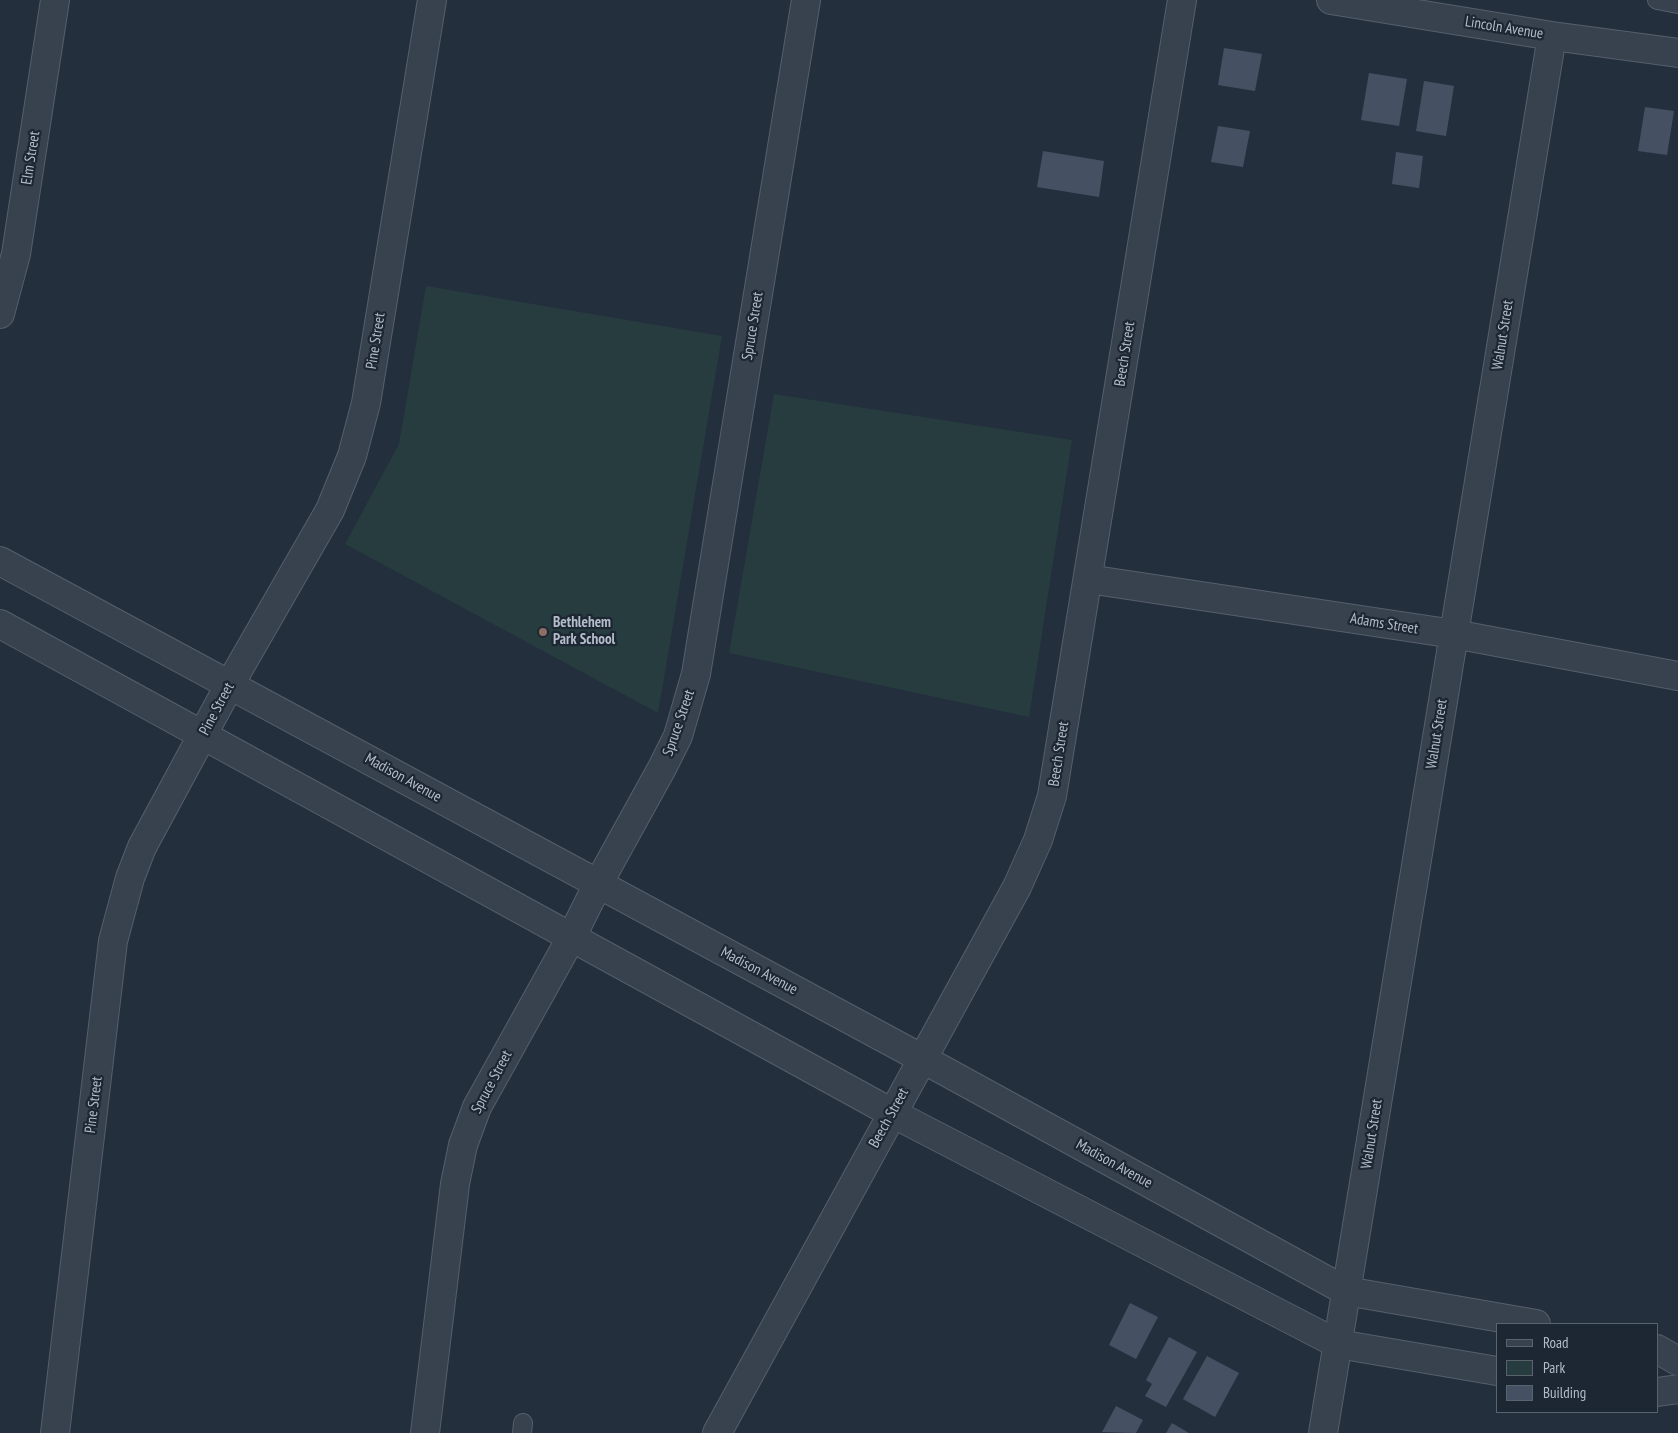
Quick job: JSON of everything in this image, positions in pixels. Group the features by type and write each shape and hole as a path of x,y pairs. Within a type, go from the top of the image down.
{"street":[{"name":"Elm Street","path":"0,314 16,254 55,0"},
{"name":"Pine Street","path":"55,1433 114,941 130,878 142,847 230,684 330,510 352,456 366,404 432,0"},
{"name":"Spruce Street","path":"425,1433 455,1184 463,1145 477,1107 571,938 678,736 696,674 806,0"},
{"name":"Beech Street","path":"717,1433 921,1058 1017,887 1038,840 1052,796 1182,0"},
{"name":"Lincoln Avenue","path":"1331,0 1552,36 1678,53"},
{"name":"Walnut Street","path":"1323,1433 1552,36"},
{"name":"Madison Avenue","path":"0,561 921,1058 1346,1292 1530,1323"},
{"name":"Adams Street","path":"1088,579 1454,634 1678,676"},
{"path":"0,624 892,1113 1338,1344 1496,1371"},
{"path":"1658,1350 1678,1361"},
{"path":"1658,1392 1678,1389"}],"lane":[{"path":"1657,0 1678,4"}],"green space":[{"path":"426,286 722,336 658,713 345,544 399,444"},
{"path":"774,394 1072,440 1029,717 729,653"}],"building":[{"path":"1224,48 1262,54 1255,91 1218,85"},
{"path":"1369,73 1407,79 1399,126 1361,120"},
{"path":"1424,81 1454,86 1446,136 1416,131"},
{"path":"1645,107 1674,111 1667,155 1638,151"},
{"path":"1218,126 1250,131 1243,167 1211,162"},
{"path":"1043,151 1104,161 1099,197 1037,187"},
{"path":"1396,152 1423,156 1419,188 1392,184"},
{"path":"1130,1303 1158,1317 1136,1359 1109,1345"},
{"path":"1169,1337 1197,1352 1166,1407 1145,1396 1152,1384 1146,1380"},
{"path":"1207,1356 1239,1373 1215,1417 1183,1399"},
{"path":"1116,1406 1143,1420 1136,1433 1102,1432"},
{"path":"1172,1423 1189,1433 1166,1433"}],"place":[{"name":"Bethlehem Park School","path":"543,632"}]}
